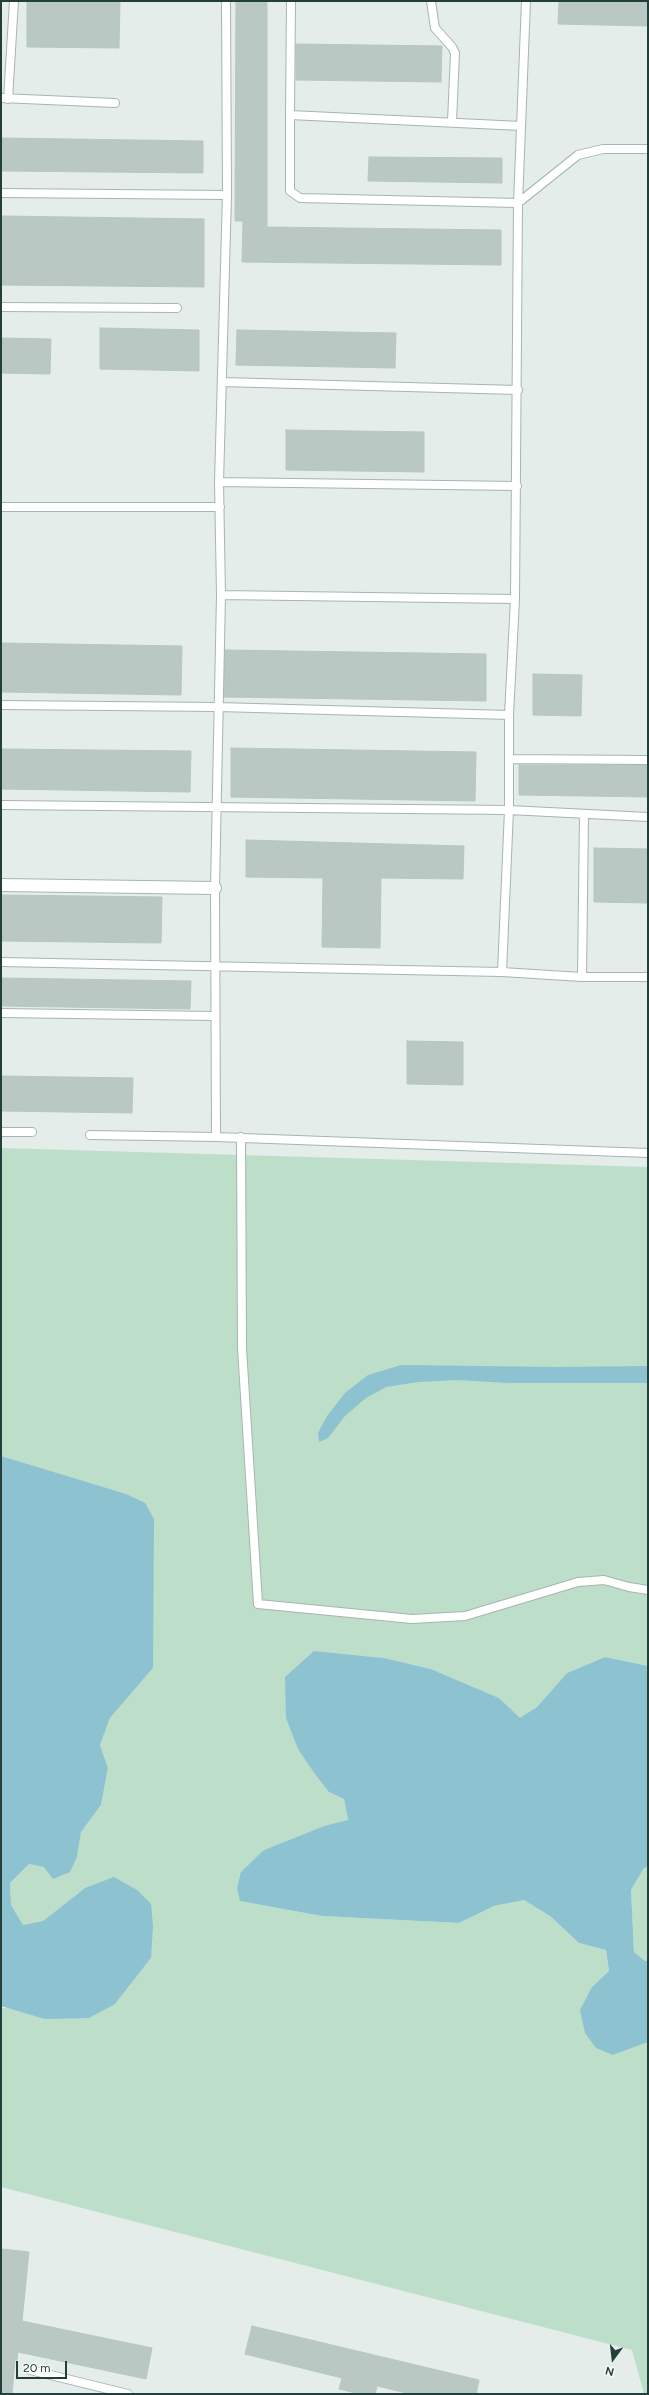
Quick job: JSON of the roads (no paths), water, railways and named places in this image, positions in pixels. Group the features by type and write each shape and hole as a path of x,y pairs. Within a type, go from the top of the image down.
{"street":[{"path":"1,885 215,888"}],"lane":[{"path":"14,1 5,98 115,103"},
{"path":"216,1137 215,888 221,595 219,482 227,195 226,1"},
{"path":"291,1 290,191 300,198 518,203 578,155 603,149 648,149"},
{"path":"431,1 435,28 452,47 455,53 452,122"},
{"path":"502,972 509,810 509,715 515,599 518,390 518,203 526,1"},
{"path":"290,115 521,126"},
{"path":"1,193 227,195"},
{"path":"1,307 177,308"},
{"path":"222,382 518,390"},
{"path":"219,482 517,486"},
{"path":"1,507 220,507"},
{"path":"221,595 515,599"},
{"path":"1,705 218,707 509,715"},
{"path":"509,758 648,760"},
{"path":"1,805 509,810 648,817"},
{"path":"582,977 584,814"},
{"path":"1,962 502,972 582,977 648,976"},
{"path":"1,1013 215,1016"},
{"path":"1,1132 32,1132"},
{"path":"90,1135 241,1137 648,1153"},
{"path":"241,1137 242,1348 258,1604 412,1619 465,1616 578,1582 604,1580 648,1590"},
{"path":"30,2370 128,2394"}],"water":[{"path":"401,1365 558,1367 648,1366 648,1383 508,1383 459,1380 418,1382 386,1387 366,1398 345,1416 328,1438 319,1442 318,1433 327,1416 345,1393 368,1375"},
{"path":"1,1456 126,1494 145,1503 154,1519 153,1668 110,1718 100,1745 108,1768 101,1805 81,1832 77,1857 70,1872 53,1879 44,1867 29,1864 10,1883 11,1905 23,1925 43,1921 85,1888 114,1877 137,1890 151,1904 153,1926 151,1958 115,2004 89,2018 45,2019 1,2006"},
{"path":"314,1651 384,1658 431,1669 499,1698 520,1718 537,1707 567,1673 605,1657 648,1666 648,1867 644,1868 631,1890 634,1952 645,1961 648,1961 648,2042 613,2055 596,2048 585,2033 580,2010 592,1987 609,1971 606,1950 579,1943 550,1916 524,1900 494,1906 459,1923 322,1916 240,1901 237,1888 241,1872 264,1850 324,1826 348,1820 344,1799 329,1792 315,1774 298,1749 286,1718 285,1677"}]}
